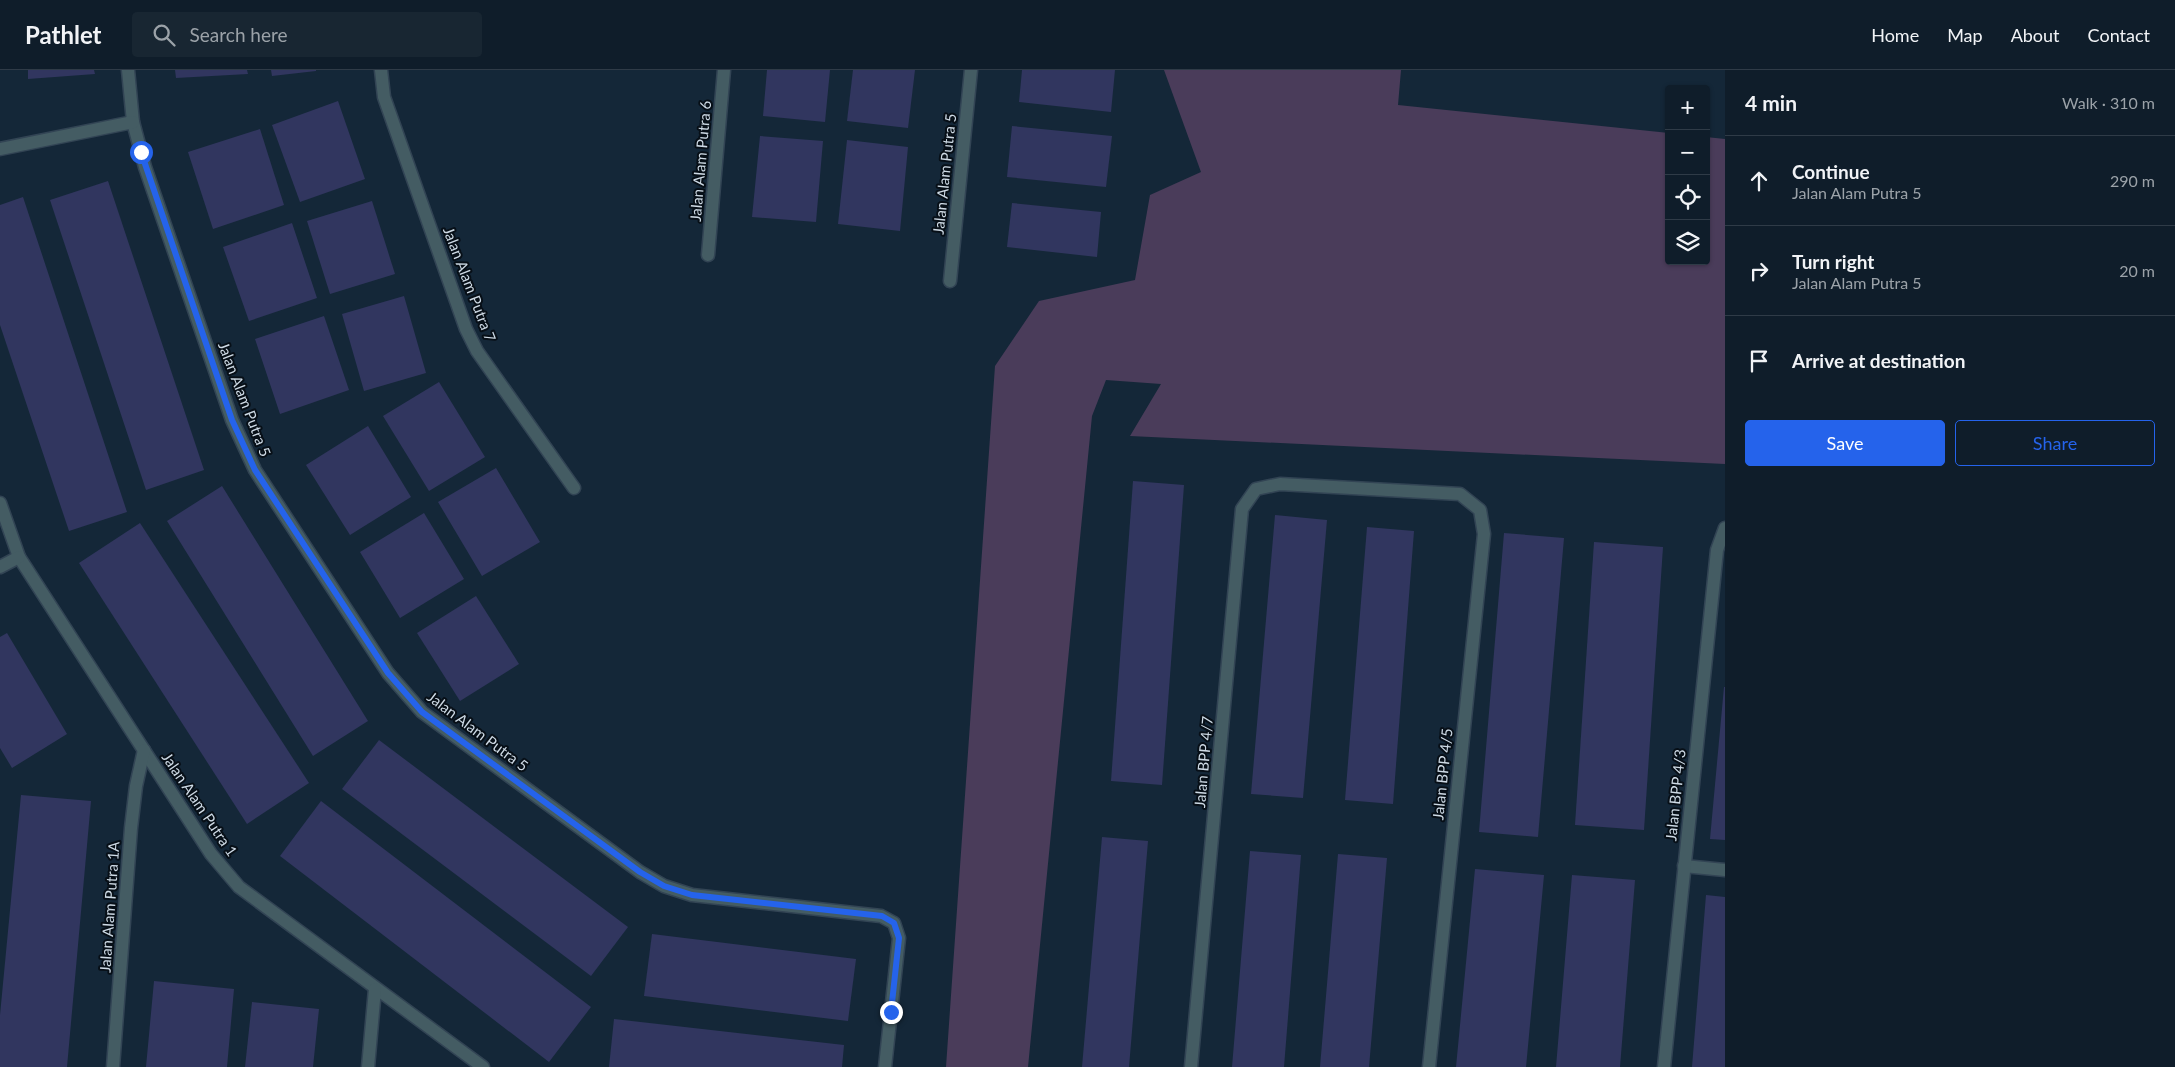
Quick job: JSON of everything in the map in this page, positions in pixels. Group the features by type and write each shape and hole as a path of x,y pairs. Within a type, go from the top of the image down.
{"street":[{"name":"Jalan Alam Putra 5","path":"128,70 133,122 145,167 232,420 255,470 388,673 422,712 640,872 664,886 692,895 882,916 894,923 899,938 885,1067"},
{"name":"Jalan Alam Putra 7","path":"381,70 384,97 466,329 477,351 574,488"},
{"name":"Jalan Alam Putra 6","path":"708,255 724,70"},
{"name":"Jalan Alam Putra 5","path":"950,281 971,70"},
{"path":"0,149 133,122"},
{"name":"Jalan BPP 4/7","path":"1191,1067 1242,509 1256,489 1280,484 1460,494"},
{"name":"Jalan BPP 4/5","path":"1429,1067 1484,534 1480,510 1460,494"},
{"name":"Jalan Alam Putra 1","path":"0,503 19,557 211,854 239,887 483,1067"},
{"name":"Jalan BPP 4/3","path":"1664,1067 1716,550 1725,528"},
{"path":"0,567 19,557"},
{"name":"Jalan Alam Putra 1A","path":"113,1067 131,828 136,786 144,750"},
{"path":"1684,866 1725,870"},
{"path":"368,1067 375,989"}],"shaded area":[{"path":"1164,70 1401,70 1398,105 1665,133 1665,265 1710,265 1710,137 1725,139 1725,464 1130,436 1161,384 1106,380 1092,416 1028,1067 946,1067 995,366 1039,301 1135,280 1150,195 1201,172"}],"building":[{"path":"28,70 94,70 95,74 28,79"},
{"path":"175,70 247,70 248,74 176,78"},
{"path":"271,70 316,70 316,71 272,76"},
{"path":"767,70 830,70 825,122 763,116"},
{"path":"853,70 915,70 908,128 847,121"},
{"path":"1022,70 1115,70 1111,112 1019,102"},
{"path":"338,101 365,179 300,202 272,125"},
{"path":"1012,126 1112,136 1106,187 1007,177"},
{"path":"260,129 284,205 213,229 188,152"},
{"path":"760,136 823,141 816,222 752,217"},
{"path":"847,140 908,147 900,231 838,224"},
{"path":"108,181 204,470 146,490 50,200"},
{"path":"23,197 127,512 69,531 0,325 0,205"},
{"path":"372,201 395,274 330,294 307,221"},
{"path":"1012,203 1101,212 1097,257 1007,247"},
{"path":"292,223 317,298 249,321 223,247"},
{"path":"404,296 426,373 364,391 342,314"},
{"path":"324,316 349,390 280,414 255,339"},
{"path":"439,382 485,457 429,491 383,416"},
{"path":"368,426 411,497 350,535 306,465"},
{"path":"496,468 540,542 482,576 438,502"},
{"path":"1133,481 1184,485 1162,785 1111,781"},
{"path":"222,486 368,721 313,756 167,521"},
{"path":"424,513 464,579 400,618 360,552"},
{"path":"1275,515 1327,520 1303,798 1251,794"},
{"path":"140,523 309,783 247,824 79,563"},
{"path":"1367,527 1414,531 1393,804 1345,800"},
{"path":"1504,533 1564,538 1538,837 1479,832"},
{"path":"1594,542 1663,547 1644,830 1575,825"},
{"path":"476,596 519,664 460,701 417,633"},
{"path":"7,633 67,734 12,768 0,748 0,637"},
{"path":"1725,687 1725,840 1710,839"},
{"path":"379,740 628,927 591,976 342,789"},
{"path":"21,795 91,801 67,1067 0,1067 0,1015"},
{"path":"321,801 591,1007 549,1062 280,856"},
{"path":"1102,837 1148,841 1129,1067 1082,1067"},
{"path":"1250,851 1301,855 1284,1067 1232,1067"},
{"path":"1338,854 1387,858 1369,1067 1320,1067"},
{"path":"1475,869 1544,875 1526,1067 1456,1067"},
{"path":"1572,875 1635,880 1620,1067 1556,1067"},
{"path":"1706,895 1725,897 1725,1067 1692,1067"},
{"path":"652,934 856,959 848,1021 644,996"},
{"path":"154,981 234,989 227,1067 146,1067"},
{"path":"252,1002 319,1009 313,1067 245,1067"},
{"path":"614,1019 844,1045 842,1067 609,1067"}],"route":[{"path":"141,152 232,420 255,470 388,673 422,712 640,872 664,886 692,895 882,916 894,923 899,938 891,1012"}]}
